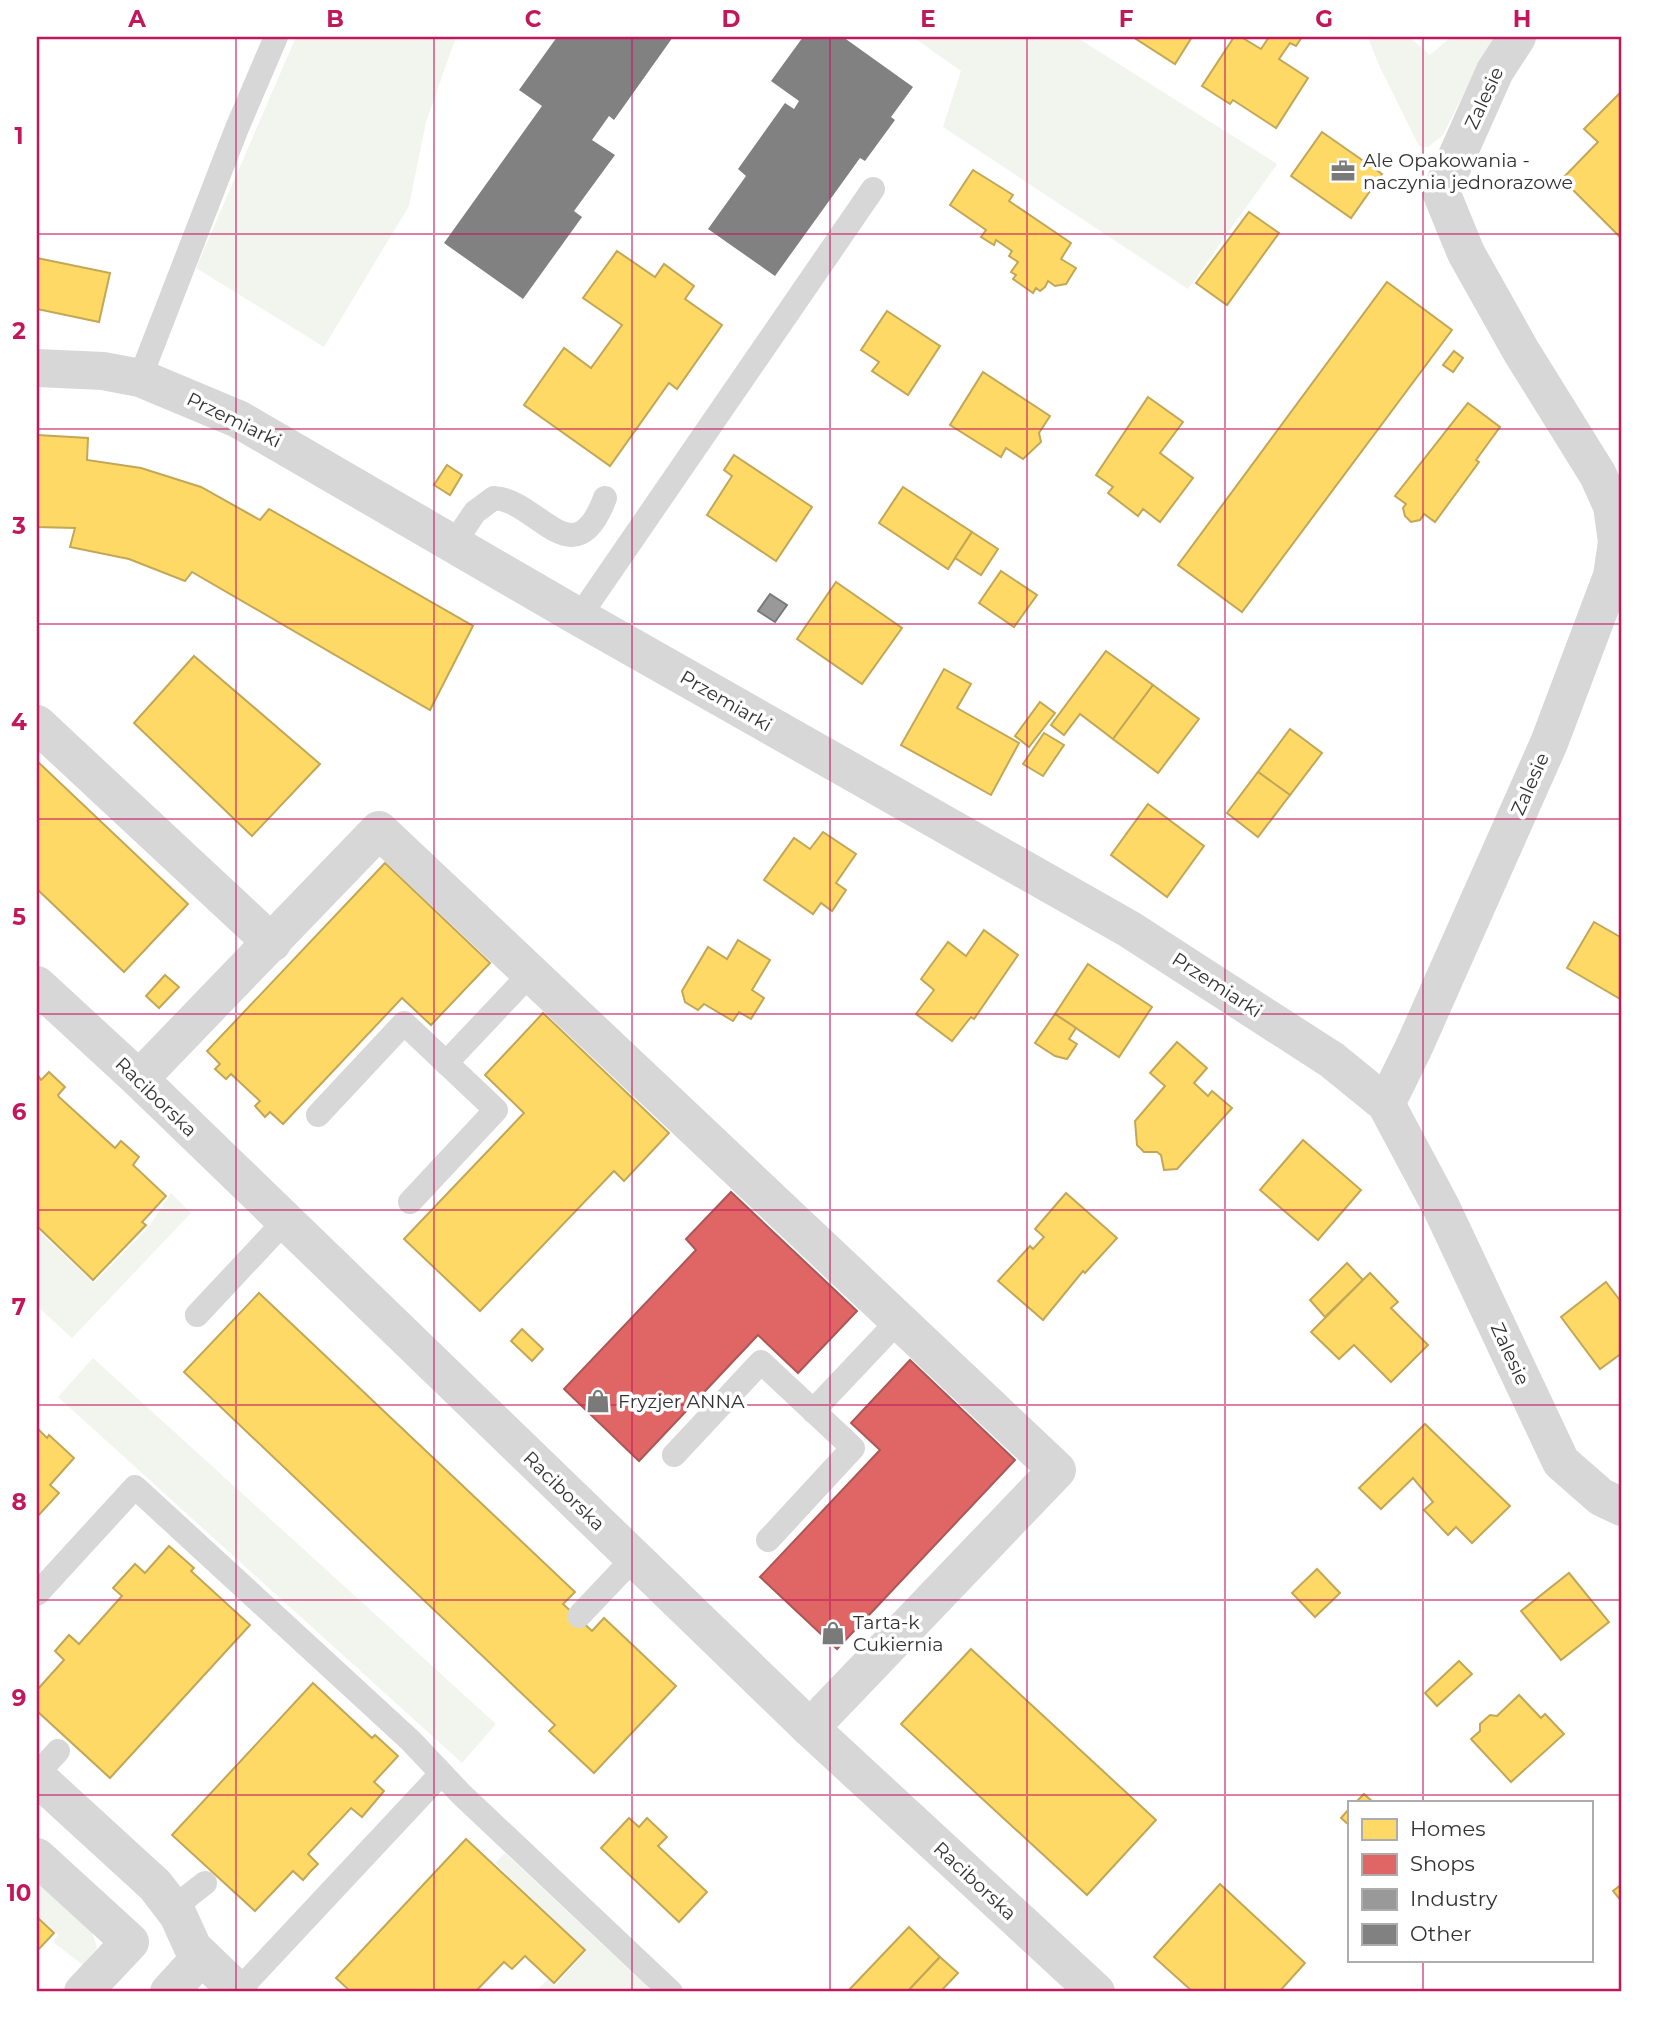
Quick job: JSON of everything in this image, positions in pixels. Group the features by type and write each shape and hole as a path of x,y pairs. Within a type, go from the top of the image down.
{"street":[{"name":"Zalesie","path":"1517,37 1494,71 1441,192 1472,264 1521,351 1598,475 1612,506 1615,553 1612,576 1549,743 1415,1047 1386,1104 1442,1209 1561,1462 1601,1497 1622,1507"},
{"name":"Przemiarki","path":"37,368 103,371 140,378 238,418 579,617 1129,929 1332,1059 1386,1104"},
{"path":"37,724 272,943"},
{"path":"139,1079 379,830 1057,1470 810,1728"},
{"name":"Raciborska","path":"37,985 139,1079 810,1728 1096,1992"},
{"path":"44,1767 155,1885 173,1908 192,1948 239,1992"},
{"path":"37,1857 130,1942 83,1992"},
{"path":"169,1992 201,1956"}],"lane":[{"path":"140,378 237,128 276,37"},
{"path":"579,617 873,190"},
{"path":"454,544 475,512 494,498 514,503 551,530 572,536 591,523 605,498"},
{"path":"446,1063 531,973"},
{"path":"318,1115 404,1024 446,1063 496,1111 410,1202"},
{"path":"197,1315 285,1222"},
{"path":"813,1411 899,1320"},
{"path":"674,1455 761,1362 853,1448 768,1540"},
{"path":"37,1594 135,1487 411,1741 441,1774 671,1992"},
{"path":"579,1616 633,1559"},
{"path":"239,1992 441,1774"},
{"path":"173,1908 205,1883"}],"shaded area":[{"path":"296,37 456,37 426,122 409,206 324,347 196,268"},
{"path":"913,37 1076,37 1277,164 1188,289 943,127 961,71"},
{"path":"1368,37 1409,37 1430,55 1451,37 1497,37 1477,67 1443,135 1428,147 1419,146"},
{"path":"171,1193 191,1213 72,1338 37,1306 37,1230 94,1283 148,1228"},
{"path":"93,1358 496,1724 462,1763 58,1397"},
{"path":"505,1853 653,1992 535,1992 548,1979 555,1986 586,1951 495,1863"},
{"path":"37,1878 90,1925 97,1948 83,1965 53,1942 58,1935 37,1915"}],"building: Homes":[{"path":"1133,37 1192,37 1175,64"},
{"path":"1234,37 1241,37 1261,49 1269,37 1302,37 1296,46 1290,43 1279,59 1308,78 1276,128 1233,100 1230,104 1202,86"},
{"path":"1622,91 1622,239 1562,179 1598,142 1584,129"},
{"path":"1322,132 1382,174 1351,218 1291,176"},
{"path":"973,170 1013,195 1009,201 1071,243 1061,259 1076,268 1066,284 1055,286 1048,281 1040,291 1036,288 1033,293 1013,279 1016,275 1011,272 1018,262 1009,256 1012,251 996,240 994,245 981,237 986,230 950,205"},
{"path":"1249,212 1279,233 1227,305 1196,283"},
{"path":"617,251 655,277 664,264 694,286 685,299 722,325 677,389 669,383 610,466 524,405 564,348 591,368 622,325 583,298"},
{"path":"37,258 110,273 99,322 37,309"},
{"path":"1387,282 1452,330 1242,612 1178,565"},
{"path":"887,311 940,346 908,395 872,371 879,362 861,350"},
{"path":"1454,351 1463,358 1453,372 1443,365"},
{"path":"983,372 1050,416 1039,433 1041,442 1023,459 1006,448 1001,457 950,425"},
{"path":"1148,397 1183,422 1160,453 1193,478 1160,522 1143,509 1138,516 1108,493 1113,487 1096,475"},
{"path":"1468,403 1500,427 1476,460 1479,462 1435,522 1424,514 1420,520 1411,522 1405,516 1403,508 1406,504 1395,496"},
{"path":"37,435 88,438 87,460 141,468 201,487 260,520 269,509 473,626 430,710 192,572 185,581 129,559 70,547 75,528 37,527"},
{"path":"734,455 812,507 776,561 707,515 732,476 724,470"},
{"path":"447,465 462,475 450,495 434,485"},
{"path":"903,487 972,532 948,569 879,523"},
{"path":"972,532 998,549 981,575 955,558"},
{"path":"1001,571 1037,595 1014,627 979,603"},
{"path":"836,582 902,628 862,684 797,639"},
{"path":"1106,651 1153,685 1113,739 1080,714 1064,735 1051,725"},
{"path":"194,656 320,764 252,836 134,723"},
{"path":"944,669 971,684 957,708 1019,743 991,795 901,745"},
{"path":"1153,685 1199,719 1158,773 1113,739"},
{"path":"1040,702 1055,713 1029,747 1015,736"},
{"path":"1290,729 1322,753 1290,795 1258,772"},
{"path":"1044,733 1064,745 1043,776 1023,764"},
{"path":"37,761 188,904 124,972 37,889"},
{"path":"1258,772 1290,795 1258,837 1227,813"},
{"path":"1148,804 1204,846 1167,897 1111,855"},
{"path":"823,832 856,854 836,883 846,890 832,911 821,903 813,914 764,880 794,838 810,849"},
{"path":"385,863 490,963 431,1025 402,998 283,1124 270,1112 265,1117 255,1106 260,1101 231,1074 226,1079 215,1069 220,1064 207,1051"},
{"path":"1594,922 1622,938 1622,1000 1567,968"},
{"path":"984,930 1018,955 974,1019 971,1017 952,1041 916,1014 934,990 921,979 948,942 966,956"},
{"path":"738,940 770,960 752,990 764,998 751,1019 739,1012 733,1021 704,1004 698,1010 685,1002 682,991 708,947 727,959"},
{"path":"1088,964 1152,1007 1119,1057 1055,1014"},
{"path":"165,975 179,987 159,1008 146,996"},
{"path":"543,1013 669,1133 624,1181 614,1171 480,1311 404,1239 524,1113 485,1075"},
{"path":"1055,1014 1076,1028 1069,1039 1077,1044 1067,1059 1055,1056 1035,1043"},
{"path":"1177,1042 1207,1068 1194,1083 1208,1096 1212,1091 1232,1108 1177,1169 1164,1170 1161,1155 1157,1152 1144,1152 1137,1145 1135,1121 1165,1086 1150,1073"},
{"path":"49,1072 65,1087 59,1097 115,1148 121,1141 139,1157 133,1165 166,1196 142,1222 146,1225 93,1280 37,1226 37,1074 41,1080"},
{"path":"1303,1140 1361,1190 1318,1240 1260,1190"},
{"path":"1066,1193 1117,1238 1085,1273 1083,1271 1043,1320 998,1281 1030,1246 1033,1249 1044,1237 1035,1229"},
{"path":"1347,1263 1363,1280 1325,1317 1310,1300"},
{"path":"1370,1273 1398,1302 1391,1308 1428,1345 1391,1382 1354,1345 1339,1359 1311,1332"},
{"path":"1606,1282 1622,1303 1622,1353 1600,1369 1561,1317"},
{"path":"259,1293 575,1592 563,1604 592,1631 604,1618 676,1686 594,1773 549,1731 555,1725 184,1372"},
{"path":"522,1329 543,1349 532,1361 511,1341"},
{"path":"1425,1424 1510,1506 1472,1543 1456,1527 1448,1535 1424,1510 1433,1502 1413,1478 1381,1509 1359,1488"},
{"path":"37,1428 47,1438 49,1435 74,1458 50,1485 59,1493 37,1517"},
{"path":"169,1546 194,1568 191,1571 250,1625 110,1778 37,1711 37,1690 64,1660 55,1651 69,1635 79,1644 122,1596 113,1588 135,1564 145,1573"},
{"path":"1317,1569 1340,1593 1315,1617 1292,1593"},
{"path":"1569,1573 1609,1622 1561,1660 1521,1611"},
{"path":"971,1649 1156,1820 1087,1895 901,1724"},
{"path":"1459,1661 1472,1674 1437,1706 1425,1693"},
{"path":"313,1683 372,1738 375,1735 398,1756 374,1782 384,1791 362,1817 351,1808 308,1854 318,1864 303,1880 293,1871 255,1911 172,1835"},
{"path":"1519,1695 1541,1718 1545,1714 1564,1734 1511,1782 1471,1739 1480,1731 1480,1724 1490,1715 1497,1716"},
{"path":"1364,1794 1372,1801 1357,1801"},
{"path":"1348,1810 1348,1824 1341,1818"},
{"path":"629,1818 639,1827 647,1818 667,1837 658,1846 707,1892 679,1922 601,1848"},
{"path":"466,1839 585,1950 554,1983 525,1956 512,1969 504,1962 475,1992 351,1992 336,1978"},
{"path":"1220,1884 1305,1963 1279,1992 1193,1992 1154,1957"},
{"path":"1622,1884 1622,1902 1613,1891"},
{"path":"37,1917 54,1933 37,1951"},
{"path":"909,1927 940,1957 907,1992 847,1992"},
{"path":"940,1957 958,1973 940,1992 907,1992"}],"building: Shops":[{"path":"731,1192 857,1311 798,1373 758,1335 639,1461 564,1389 696,1250 686,1239"},
{"path":"910,1360 1015,1460 837,1649 760,1577 880,1450 851,1423"}],"building: Industry":[{"path":"770,594 787,605 775,622 758,611"}],"building: Other":[{"path":"557,37 673,37 614,120 609,116 592,140 615,155 574,211 582,217 523,299 444,243 542,106 519,90"},
{"path":"803,37 843,37 913,87 891,117 895,120 865,161 860,158 775,276 708,229 746,176 738,169 785,103 794,109 799,101 771,81"}],"place":[{"name":"Ale Opakowania - naczynia jednorazowe","path":"1343,171"},
{"name":"Fryzjer ANNA","path":"598,1401"},
{"name":"Tarta-k Cukiernia","path":"833,1633"}]}
